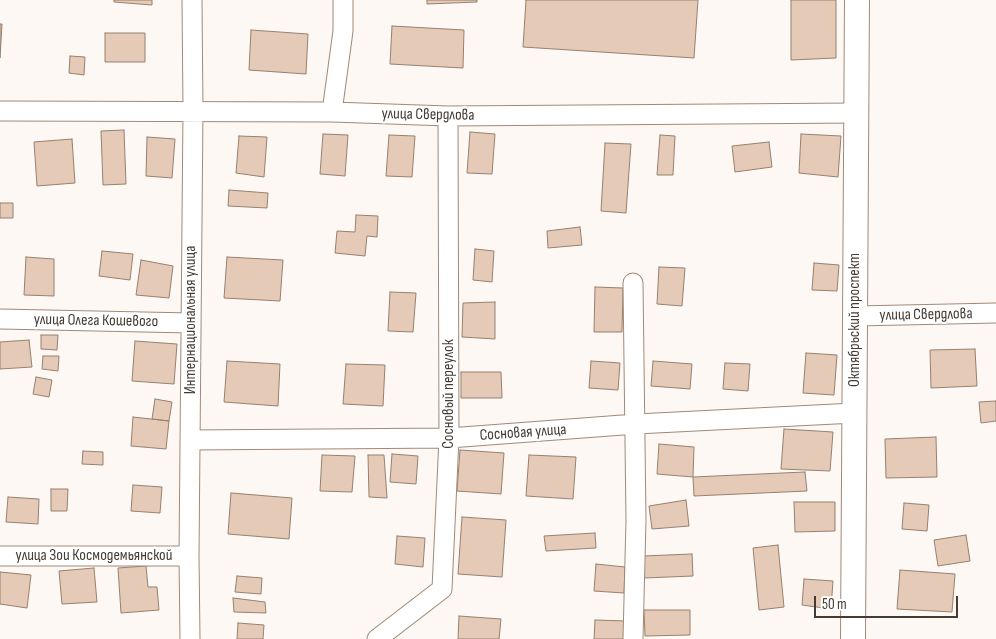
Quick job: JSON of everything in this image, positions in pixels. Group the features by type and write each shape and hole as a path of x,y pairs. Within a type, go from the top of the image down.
{"street":[{"name":"Интернациональная улица","path":"190,639 192,0"},
{"path":"332,112 343,31 343,0"},
{"name":"Октябрьский проспект","path":"853,639 857,0"},
{"name":"улица Свердлова","path":"0,111 193,110 448,116 856,113"},
{"name":"Сосновый переулок","path":"377,639 442,589 449,438 448,116"},
{"path":"633,283 636,424 633,639"},
{"name":"улица Свердлова","path":"856,316 996,313"},
{"name":"улица Олега Кошевого","path":"0,319 191,323"},
{"name":"Сосновая улица","path":"190,440 449,438 636,424 855,413"},
{"name":"улица Зои Космодемьянской","path":"0,556 189,556"}],"building":[{"path":"114,0 152,0 152,5 114,2"},
{"path":"427,0 477,0 477,2 427,4"},
{"path":"526,0 698,0 694,58 523,47"},
{"path":"791,0 836,0 836,58 791,60"},
{"path":"0,24 2,24 0,58"},
{"path":"392,26 464,30 463,68 390,64"},
{"path":"251,30 308,34 306,74 249,70"},
{"path":"105,33 145,33 145,62 105,62"},
{"path":"70,56 85,57 84,75 69,73"},
{"path":"124,130 126,184 103,185 101,131"},
{"path":"470,132 495,134 492,174 467,173"},
{"path":"323,134 348,135 345,176 320,174"},
{"path":"801,134 841,136 838,177 799,173"},
{"path":"389,135 415,136 412,177 386,176"},
{"path":"660,135 675,136 673,175 657,175"},
{"path":"239,136 267,137 264,177 236,173"},
{"path":"147,137 175,139 172,178 146,176"},
{"path":"72,139 75,183 37,186 34,142"},
{"path":"769,142 772,167 735,172 732,146"},
{"path":"605,143 631,144 626,213 601,211"},
{"path":"229,190 268,193 267,208 228,206"},
{"path":"0,203 13,203 13,218 0,218"},
{"path":"356,215 378,216 377,237 367,236 365,256 335,253 337,231 355,232"},
{"path":"580,227 582,245 548,248 547,231"},
{"path":"475,249 494,251 492,282 473,280"},
{"path":"102,251 133,254 130,280 99,276"},
{"path":"26,257 54,259 54,296 24,295"},
{"path":"227,257 283,260 280,301 224,298"},
{"path":"141,260 173,266 169,298 136,295"},
{"path":"814,263 839,265 837,291 812,290"},
{"path":"659,267 685,268 682,306 657,304"},
{"path":"595,287 623,288 622,332 594,332"},
{"path":"390,292 416,293 413,332 388,331"},
{"path":"495,302 495,339 462,337 463,303"},
{"path":"41,335 58,335 57,350 41,349"},
{"path":"29,340 32,367 0,369 0,342"},
{"path":"135,341 177,344 174,384 132,381"},
{"path":"975,349 977,386 931,388 930,350"},
{"path":"806,353 837,355 834,395 803,393"},
{"path":"43,356 59,356 58,371 42,369"},
{"path":"227,361 280,364 278,406 224,402"},
{"path":"591,361 620,363 618,390 589,388"},
{"path":"653,361 692,364 690,389 651,386"},
{"path":"725,363 750,364 748,391 723,389"},
{"path":"346,364 385,365 383,406 343,404"},
{"path":"461,372 501,372 502,398 461,398"},
{"path":"36,377 52,380 49,397 33,394"},
{"path":"155,399 172,402 169,421 152,419"},
{"path":"996,401 996,421 981,423 979,402"},
{"path":"133,417 169,421 166,449 131,446"},
{"path":"784,429 833,432 830,471 781,469"},
{"path":"936,437 937,477 886,478 885,439"},
{"path":"659,444 694,447 693,477 657,474"},
{"path":"460,450 504,453 501,494 457,491"},
{"path":"83,451 103,452 103,465 82,464"},
{"path":"392,454 418,456 416,484 390,482"},
{"path":"322,455 355,456 352,492 320,491"},
{"path":"368,455 384,455 387,498 369,497"},
{"path":"529,455 576,457 573,499 526,496"},
{"path":"805,472 807,491 694,496 693,477"},
{"path":"133,485 162,487 160,513 131,511"},
{"path":"51,489 68,489 67,511 51,511"},
{"path":"231,493 292,498 289,539 228,534"},
{"path":"8,497 39,499 38,524 6,522"},
{"path":"686,500 689,526 652,529 649,506"},
{"path":"794,502 835,502 835,531 795,532"},
{"path":"904,503 929,505 927,531 902,529"},
{"path":"462,517 506,520 502,577 458,574"},
{"path":"595,533 596,548 546,551 544,536"},
{"path":"966,535 970,561 938,566 934,540"},
{"path":"397,536 425,538 423,567 395,564"},
{"path":"778,545 784,607 759,610 753,548"},
{"path":"692,554 693,576 644,578 643,556"},
{"path":"596,564 625,567 624,593 594,591"},
{"path":"146,566 148,587 157,587 159,610 121,613 118,568"},
{"path":"94,568 97,602 62,604 59,571"},
{"path":"900,570 955,574 952,612 897,609"},
{"path":"0,572 31,575 27,608 0,604"},
{"path":"237,576 262,578 261,594 235,592"},
{"path":"804,579 833,581 831,609 802,605"},
{"path":"233,598 265,602 266,613 234,612"},
{"path":"644,610 690,610 690,635 645,636"},
{"path":"459,616 501,619 499,639 458,639"},
{"path":"595,620 626,621 624,639 594,639"},
{"path":"238,623 264,625 263,639 237,639"}]}
